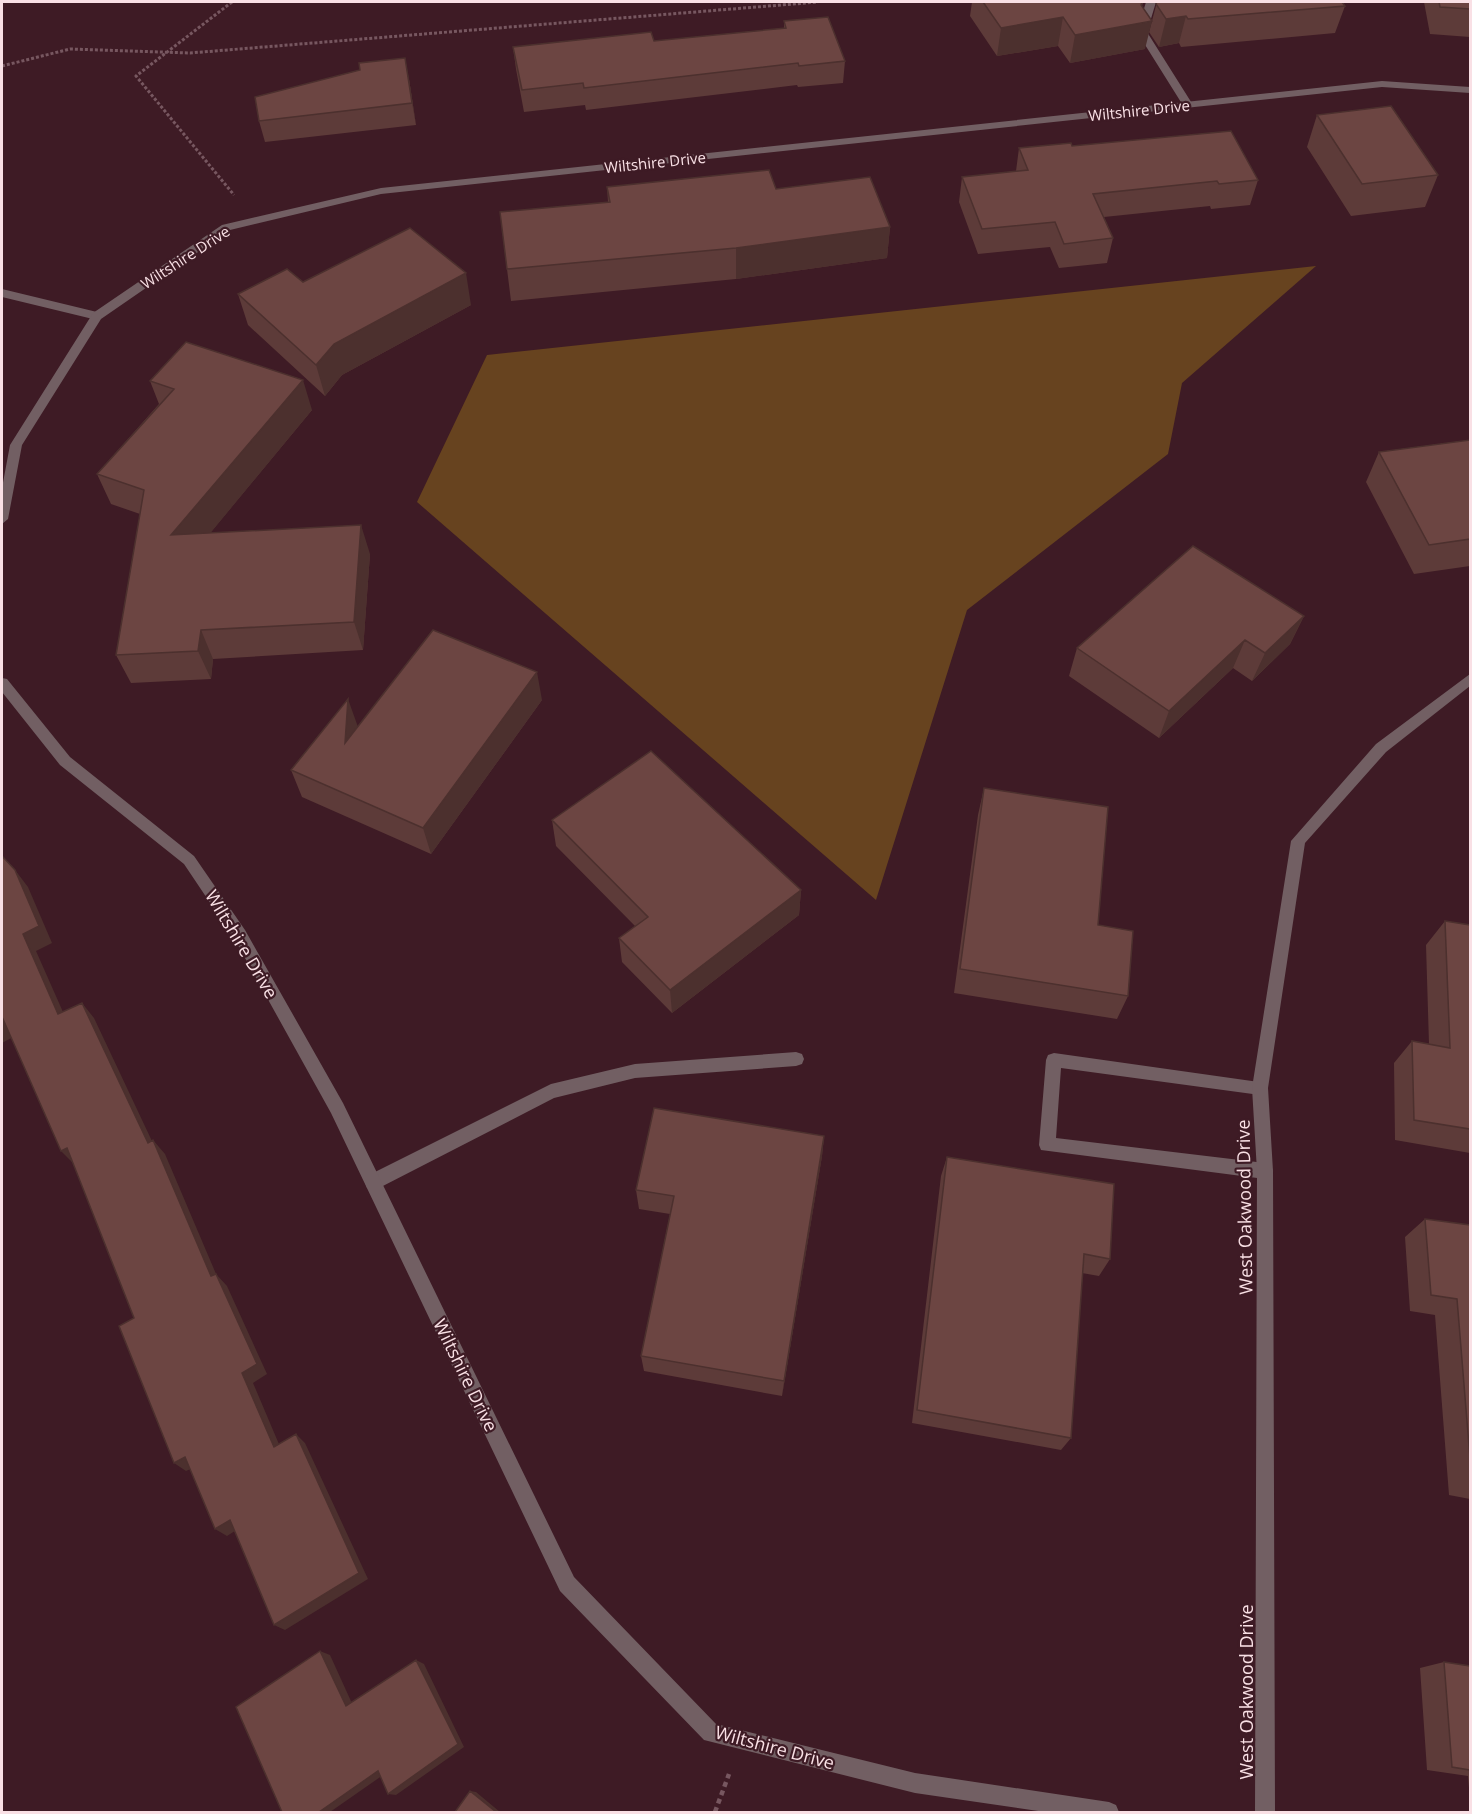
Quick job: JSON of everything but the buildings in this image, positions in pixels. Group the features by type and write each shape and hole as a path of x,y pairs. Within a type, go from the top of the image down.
{"street":[{"path":"1151,2 1142,32 1188,105"},
{"name":"Wiltshire Drive","path":"2,519 16,445 97,316 226,227 381,191 1382,84 1470,90"},
{"path":"2,293 97,316"},
{"name":"West Oakwood Drive","path":"1265,1812 1265,1171 1260,1088 1298,841 1380,748 1470,679"},
{"name":"Wiltshire Drive","path":"2,683 65,761 189,860 240,935 337,1108 567,1584 711,1733 915,1783 1109,1812"},
{"path":"373,1182 551,1091 635,1071 796,1059"},
{"path":"1260,1088 1054,1060 1047,1145 1265,1171"}],"path":[{"path":"232,2 136,76 255,220"},
{"path":"2,66 70,49 190,53 818,2"},
{"path":"715,1812 740,1740"}],"shaded area":[{"path":"1316,266 1182,383 1168,454 967,610 876,900 417,502 487,355"}]}
